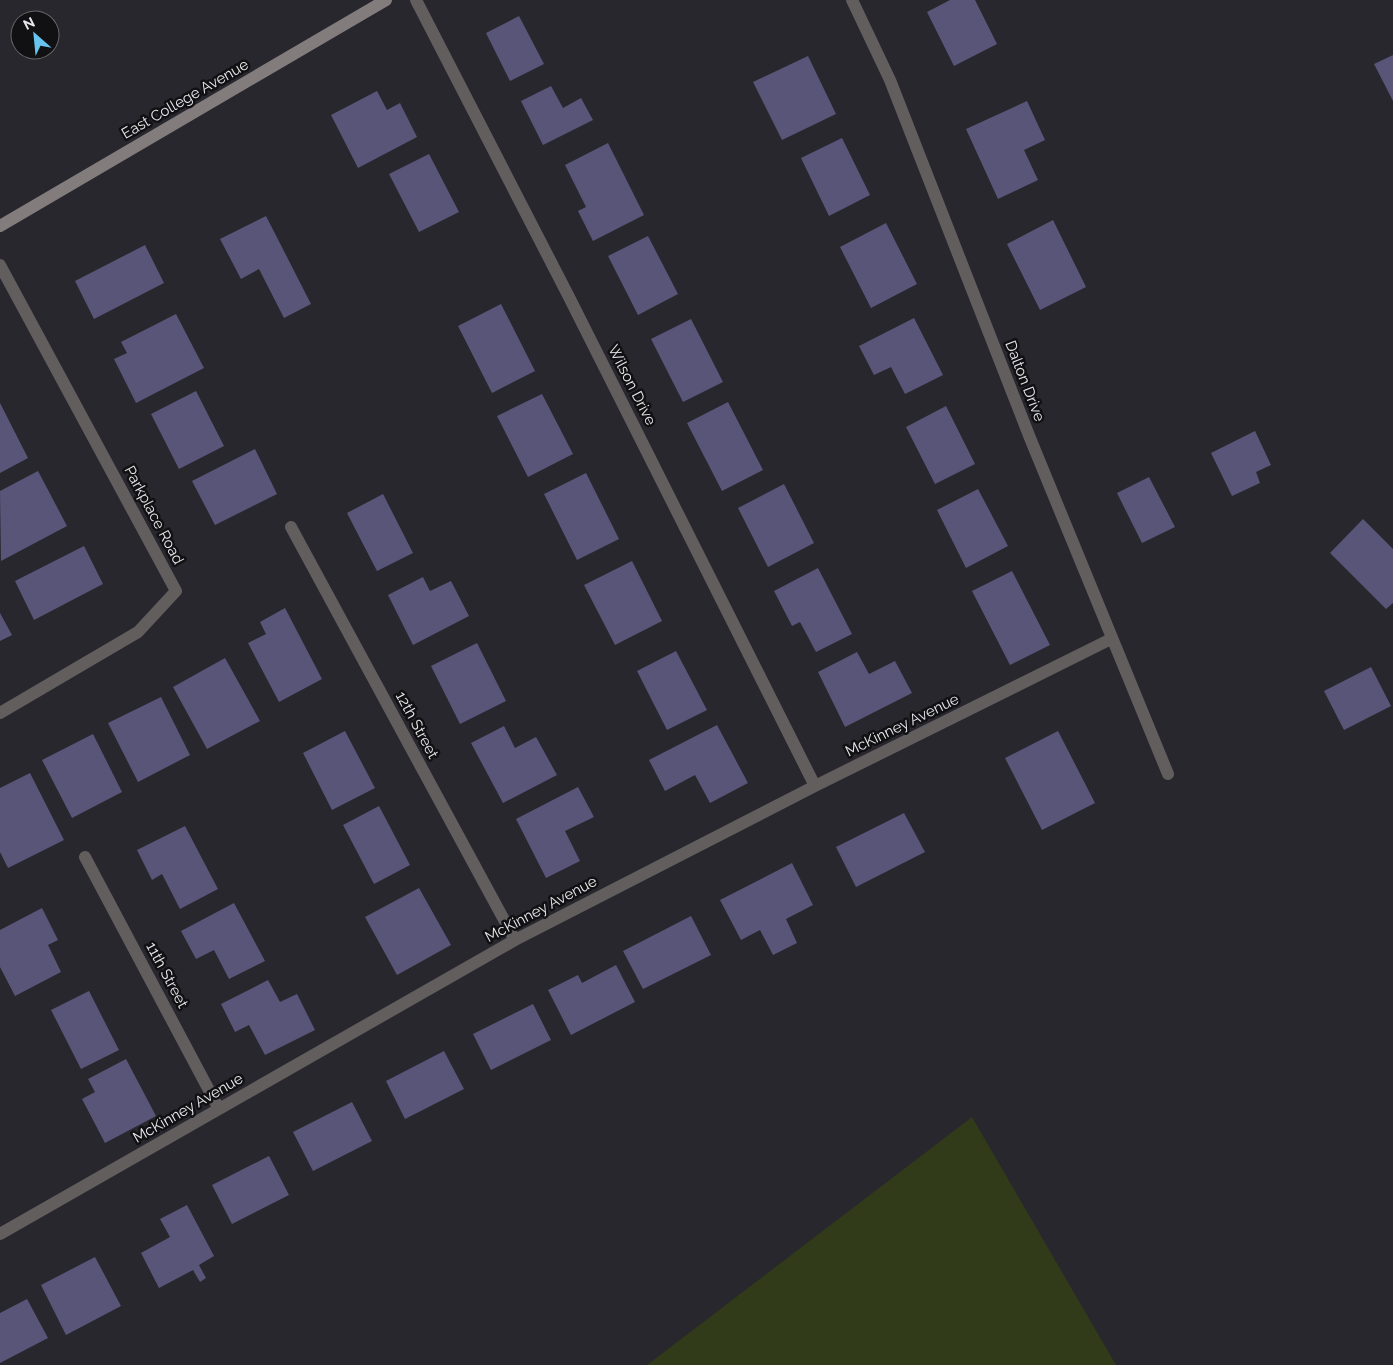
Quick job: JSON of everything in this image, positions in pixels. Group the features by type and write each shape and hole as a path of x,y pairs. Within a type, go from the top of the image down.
{"street":[{"name":"East College Avenue","path":"0,226 386,0"},
{"name":"Wilson Drive","path":"416,0 570,297 815,786"},
{"name":"Dalton Drive","path":"852,0 890,80 1023,420 1111,639 1168,774"},
{"name":"Parkplace Road","path":"0,265 176,591 138,632 0,713"},
{"name":"12th Street","path":"291,527 515,940"},
{"name":"McKinney Avenue","path":"0,1234 515,940 815,786 1111,639"},
{"name":"11th Street","path":"84,857 146,969 219,1109"}],"green space":[{"path":"972,1117 1116,1365 647,1365"}],"building":[{"path":"950,0 975,0 997,44 954,66 927,12"},
{"path":"519,16 544,64 510,81 486,33"},
{"path":"1393,55 1393,101 1374,64"},
{"path":"808,56 836,114 782,140 753,82"},
{"path":"551,86 563,108 581,98 593,120 543,145 521,101"},
{"path":"377,91 387,110 400,103 417,137 358,168 331,115"},
{"path":"1027,101 1045,140 1024,150 1038,180 998,199 966,129"},
{"path":"842,138 870,195 829,216 801,158"},
{"path":"608,143 644,215 593,241 578,211 586,207 565,165"},
{"path":"429,154 459,212 419,232 389,174"},
{"path":"266,216 311,304 284,318 259,269 241,279 220,239"},
{"path":"1053,220 1086,287 1040,310 1007,244"},
{"path":"886,223 917,284 871,308 840,247"},
{"path":"648,236 678,294 638,315 608,256"},
{"path":"145,245 164,283 94,319 75,281"},
{"path":"501,304 535,371 492,393 458,326"},
{"path":"176,314 204,368 136,403 114,359 127,353 121,342"},
{"path":"914,318 943,375 905,394 891,367 874,375 859,346"},
{"path":"691,319 723,382 683,402 651,339"},
{"path":"196,391 224,446 179,469 151,414"},
{"path":"542,394 573,454 528,477 497,416"},
{"path":"728,402 763,470 722,491 687,423"},
{"path":"0,403 28,458 0,473"},
{"path":"946,406 975,464 935,484 906,427"},
{"path":"1255,431 1271,465 1256,472 1260,483 1232,496 1211,453"},
{"path":"255,449 277,494 215,525 192,481"},
{"path":"38,471 67,526 1,561 0,491"},
{"path":"586,473 619,539 577,560 544,494"},
{"path":"1149,477 1175,527 1142,543 1117,493"},
{"path":"784,484 814,543 768,567 738,508"},
{"path":"978,489 1008,546 966,568 937,510"},
{"path":"383,494 413,553 377,571 347,513"},
{"path":"1363,519 1393,549 1393,603 1386,609 1330,553"},
{"path":"84,546 103,584 34,620 15,581"},
{"path":"632,561 662,621 615,645 584,585"},
{"path":"818,568 852,634 816,652 800,622 792,626 774,591"},
{"path":"1012,571 1050,645 1010,665 972,591"},
{"path":"423,577 430,591 451,581 469,616 413,645 388,595"},
{"path":"285,608 322,679 279,702 248,643 266,634 260,622"},
{"path":"0,613 12,635 0,641"},
{"path":"477,643 506,701 460,724 431,666"},
{"path":"676,651 707,710 667,730 637,671"},
{"path":"857,652 869,674 895,661 912,693 845,727 818,672"},
{"path":"225,658 260,721 207,749 173,687"},
{"path":"1371,667 1391,706 1344,730 1324,691"},
{"path":"161,697 190,755 138,782 108,723"},
{"path":"717,725 748,783 710,803 695,775 665,791 649,760"},
{"path":"504,726 515,748 536,737 557,775 503,803 471,743"},
{"path":"345,731 375,788 332,810 303,753"},
{"path":"1058,731 1095,803 1042,830 1005,758"},
{"path":"93,734 122,792 72,818 42,760"},
{"path":"30,773 64,840 8,868 0,852 0,788"},
{"path":"578,787 594,817 565,831 580,861 546,878 516,819"},
{"path":"379,806 410,865 374,884 343,825"},
{"path":"904,813 925,852 856,887 836,847"},
{"path":"185,826 218,889 180,909 162,874 152,880 137,850"},
{"path":"792,863 813,905 786,919 797,943 773,955 760,930 741,940 720,900"},
{"path":"419,888 451,945 397,975 365,917"},
{"path":"234,903 265,961 229,979 214,950 196,959 181,931"},
{"path":"42,908 58,940 48,945 61,972 15,996 0,967 0,930"},
{"path":"691,916 711,955 643,989 623,951"},
{"path":"616,965 635,1002 571,1035 548,990 578,975 582,983"},
{"path":"268,980 280,1002 297,994 315,1030 265,1055 249,1025 235,1032 221,1004"},
{"path":"89,991 119,1050 81,1069 51,1010"},
{"path":"533,1004 551,1040 491,1070 473,1034"},
{"path":"444,1051 464,1089 405,1119 386,1081"},
{"path":"126,1059 156,1116 105,1143 82,1099 95,1092 88,1079"},
{"path":"352,1102 372,1141 313,1171 293,1132"},
{"path":"269,1156 289,1195 232,1224 212,1185"},
{"path":"187,1205 214,1256 199,1265 206,1278 200,1282 193,1270 159,1288 141,1253 170,1237 160,1219"},
{"path":"95,1257 121,1306 66,1335 41,1285"},
{"path":"27,1299 48,1338 0,1363 0,1313"}]}
